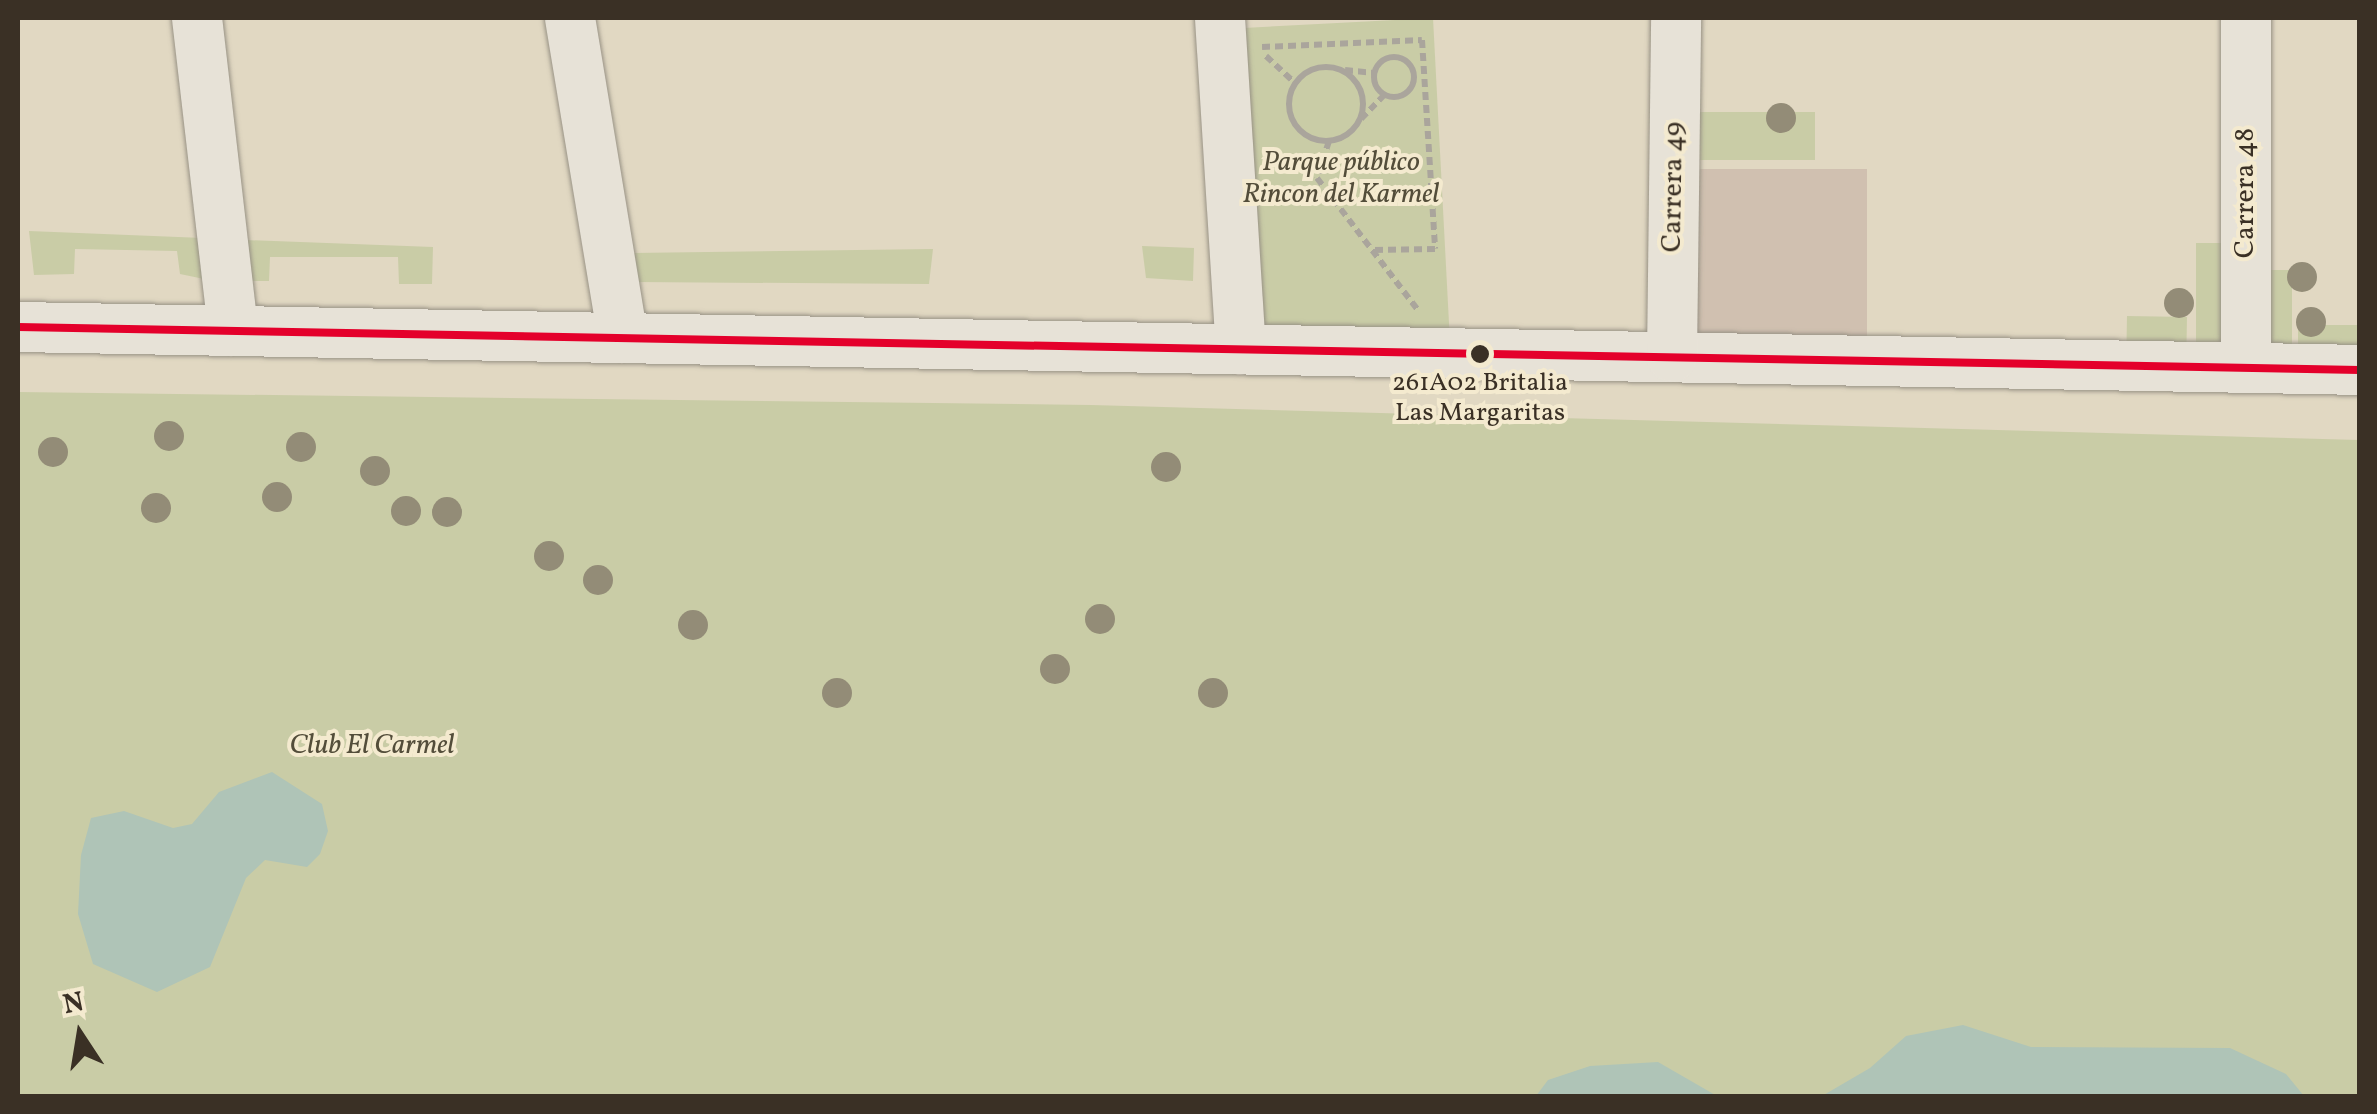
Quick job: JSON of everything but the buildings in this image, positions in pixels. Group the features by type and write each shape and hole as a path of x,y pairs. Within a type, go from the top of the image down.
{"street":[{"path":"196,18 233,331"},
{"path":"570,18 623,338"},
{"name":"Carrera 49","path":"1672,358 1676,18"},
{"name":"Carrera 48","path":"2246,18 2246,368"},
{"path":"1238,32 1241,349"},
{"path":"18,327 2360,370"}],"path":[{"path":"1238,32 1422,40 1435,249 1372,250"},
{"path":"1374,73 1386,58 1410,64 1409,90 1384,95 1359,122 1329,142 1316,178 1428,324 1439,354"},
{"path":"1329,142 1297,128 1290,94 1316,68 1374,73"},
{"path":"1340,69 1359,86 1359,122"},
{"path":"1374,73 1384,95"}],"green space":[{"name":"Parque público Rincon del Karmel","path":"1433,18 1449,332 1251,342 1234,28"},
{"path":"1694,112 1815,112 1815,160 1694,160"},
{"path":"29,231 203,238 209,280 180,274 177,251 75,249 74,274 34,275"},
{"path":"245,240 433,247 432,284 399,284 398,257 270,257 269,281 245,281"},
{"path":"2196,243 2237,243 2237,348 2196,348"},
{"path":"1142,246 1194,248 1193,281 1146,278"},
{"path":"933,249 929,284 635,282 632,253"},
{"path":"2253,270 2292,270 2292,349 2253,349"},
{"path":"2127,316 2187,317 2186,347 2126,346"},
{"path":"2298,325 2359,325 2359,352 2298,352"},
{"name":"Club El Carmel","path":"18,392 1091,405 2359,440 2359,1096 18,1096"}],"shaded area":[{"path":"272,772 322,804 328,831 320,854 307,867 265,860 246,878 210,967 157,992 93,964 78,914 81,855 91,818 124,811 173,828 192,824 219,792"},
{"path":"1963,1025 2031,1047 2230,1048 2286,1074 2304,1096 1822,1096 1870,1068 1906,1036"},
{"path":"1658,1062 1717,1096 1536,1096 1548,1080 1590,1066"}],"transit line":[{"path":"18,327 2360,370"}],"place":[{"name":"261A02 Britalia Las Margaritas","path":"1480,354"}]}
